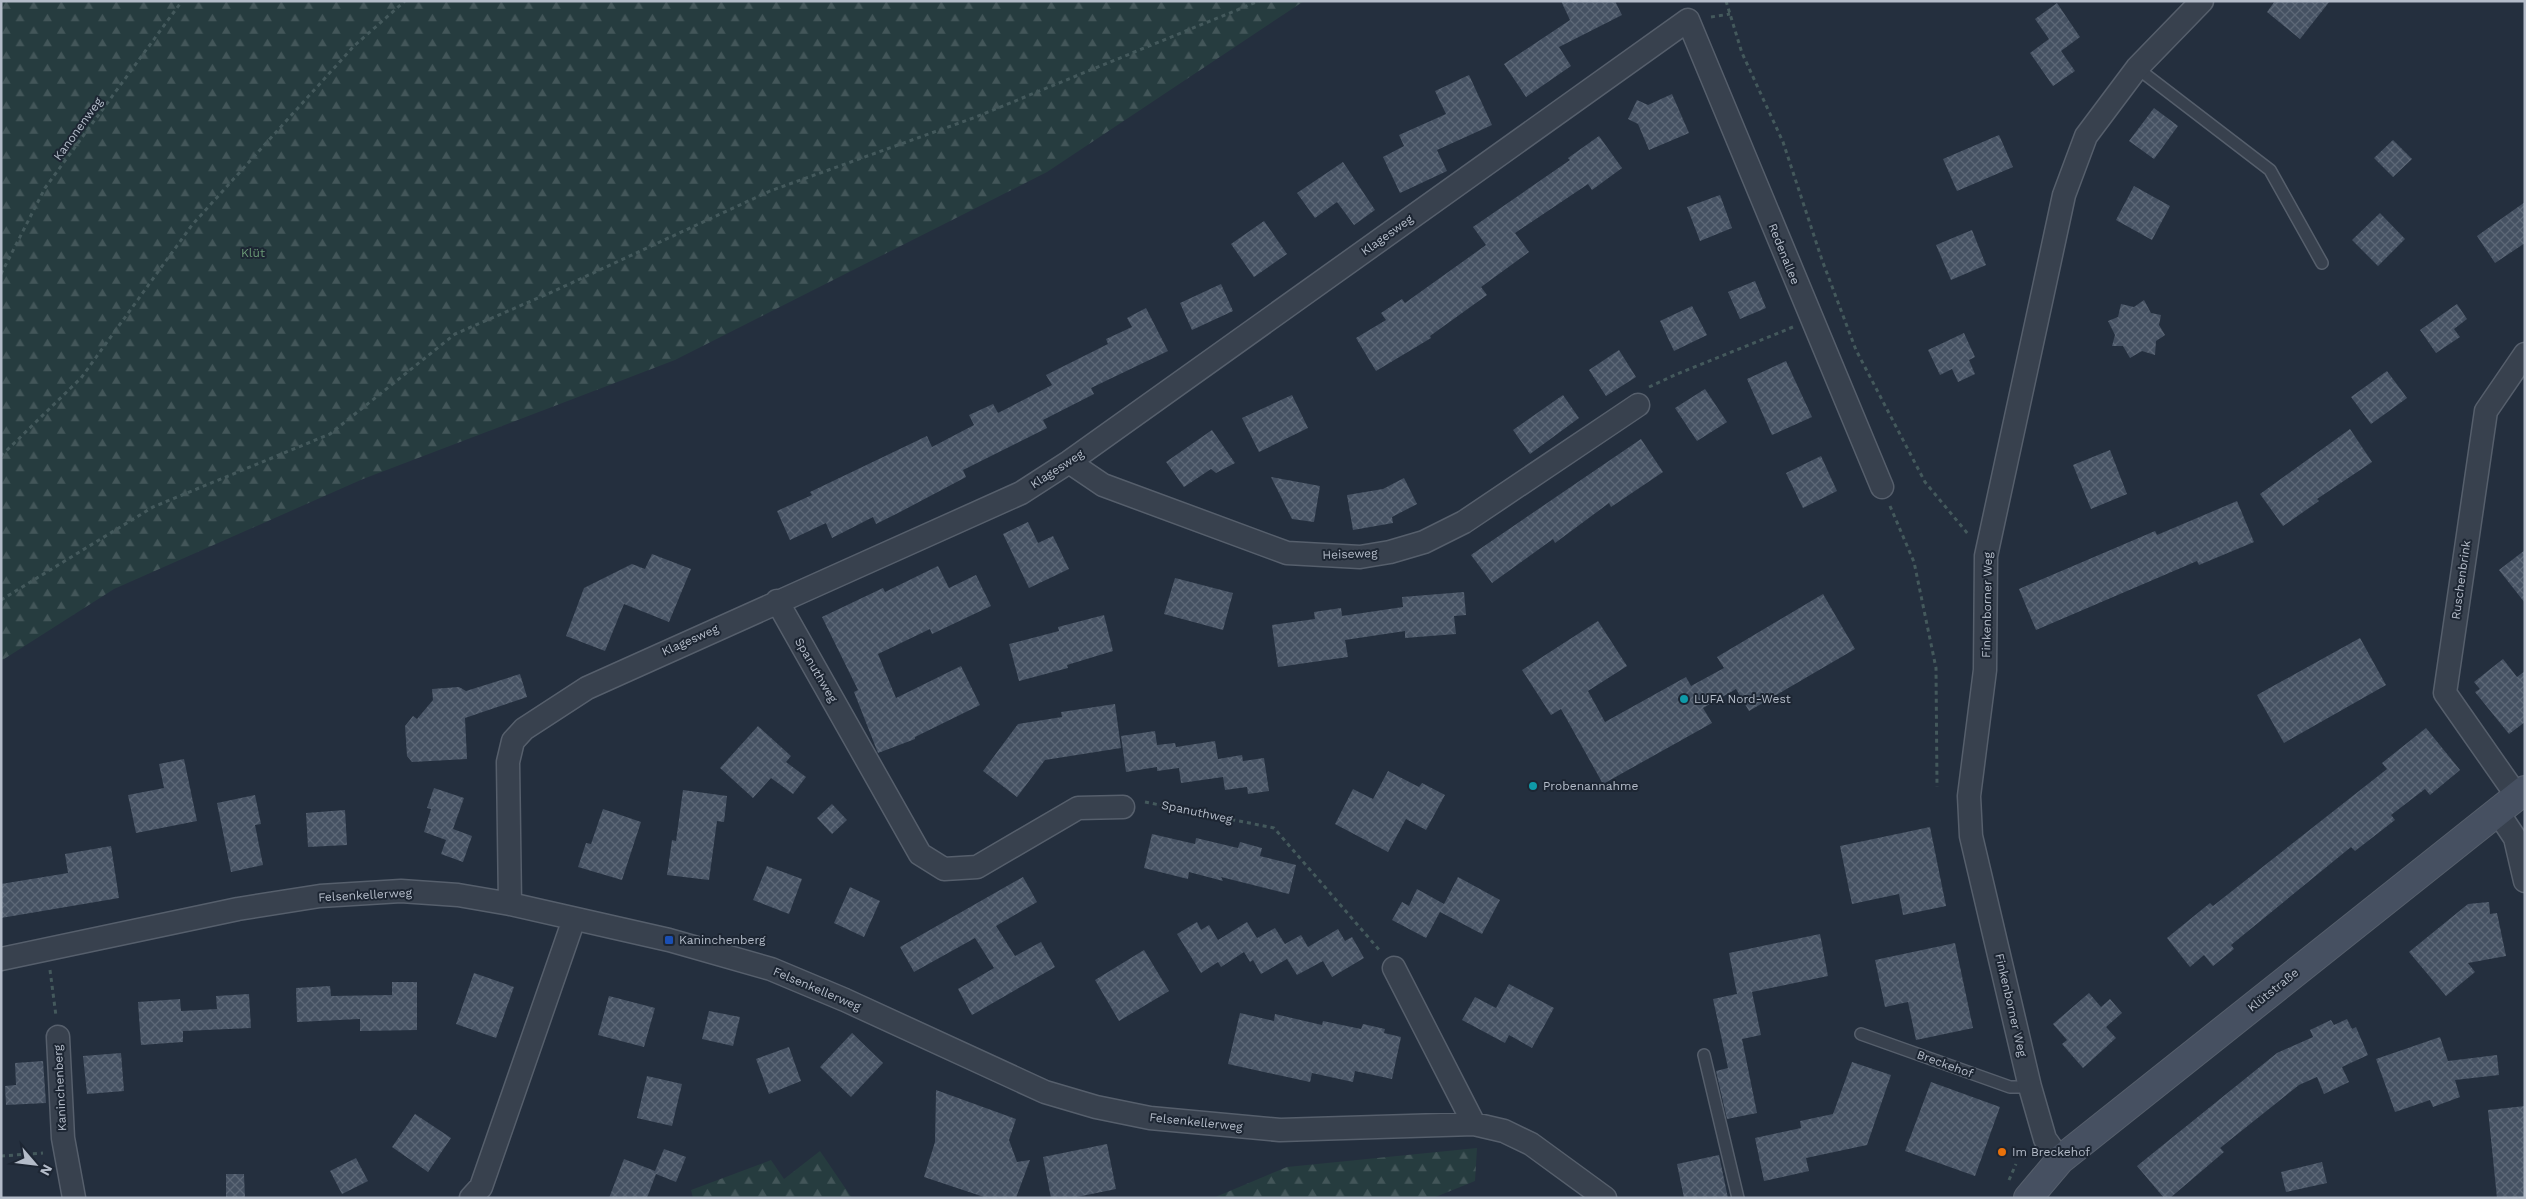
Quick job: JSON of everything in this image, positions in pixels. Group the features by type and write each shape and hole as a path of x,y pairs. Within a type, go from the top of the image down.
{"main road":[{"name":"Klütstraße","path":"2028,1198 2060,1160 2513,799"}],"street":[{"name":"Finkenborner Weg","path":"2060,1160 2045,1139 2030,1087 1971,836 1969,796 1985,670 1986,556 2064,195 2086,136 2137,68 2202,1"},
{"name":"Redenallee","path":"1688,20 1882,487"},
{"name":"Klagesweg","path":"510,904 508,762 513,742 524,729 587,688 1021,493 1069,462 1688,20"},
{"name":"Ruschenbrink","path":"2525,354 2486,411 2445,693 2513,799 2515,838 2525,881"},
{"name":"Heiseweg","path":"1069,462 1103,485 1287,553 1360,556 1390,552 1424,542 1464,522 1638,405"},
{"name":"Spanuthweg","path":"776,602 920,854 944,869 977,867 1078,808 1124,807"},
{"name":"Felsenkellerweg","path":"1,959 238,909 320,896 401,891 458,895 510,904 711,950 771,969 845,1000 1045,1092 1096,1108 1150,1118 1280,1130 1474,1124 1504,1131 1531,1144 1605,1198"},
{"path":"471,1198 481,1187 574,919"},
{"path":"1394,968 1474,1124"},
{"name":"Kaninchenberg","path":"58,1037 65,1151 74,1198"}],"lane":[{"path":"2137,68 2270,170 2322,263"},
{"name":"Breckehof","path":"1861,1034 2010,1087 2030,1087"},
{"path":"1704,1055 1738,1198"}],"path":[{"name":"Kanonenweg","path":"1,274 45,188 182,1"},
{"path":"1,456 81,378 192,225 354,46 405,1"},
{"path":"1,600 154,507 330,434 455,334 770,191 976,117 1259,1"},
{"path":"1726,1 1742,53 1783,142 1822,260 1856,350 1925,482 1986,556"},
{"path":"1638,405 1649,387 1677,374 1786,329 1813,324"},
{"path":"1882,487 1914,562 1936,668 1937,787"},
{"name":"Spanuthweg","path":"1124,807 1149,802 1274,828 1394,968"},
{"path":"48,950 58,1037"},
{"path":"1,1156 65,1151"}],"green space":[{"name":"Klüt","path":"1,1 1304,1 1047,172 675,360 363,479 114,589 1,661"},
{"path":"1477,1148 1475,1181 1433,1198 1213,1198 1287,1167"},
{"path":"820,1151 852,1198 693,1198 691,1190 771,1160 784,1179"}],"building":[{"path":"1561,1 1615,1 1622,15 1559,47 1571,66 1526,97 1504,64 1570,20"},
{"path":"2275,1 2330,1 2300,39 2267,12"},
{"path":"2057,3 2080,37 2061,51 2075,71 2053,86 2030,53 2049,39 2035,19"},
{"path":"1469,75 1492,125 1437,150 1447,171 1400,193 1383,157 1404,146 1399,135 1446,114 1435,91"},
{"path":"1672,94 1689,133 1649,150 1638,124 1628,119 1637,100 1648,105"},
{"path":"2154,108 2178,126 2154,159 2129,141"},
{"path":"1999,135 2013,167 1957,191 1943,159"},
{"path":"1599,136 1622,168 1592,190 1588,184 1515,233 1529,252 1481,287 1487,295 1430,336 1431,338 1376,371 1356,338 1386,320 1381,313 1402,299 1405,303 1486,245 1473,227 1570,160 1568,158"},
{"path":"2393,140 2412,159 2393,177 2374,158"},
{"path":"1343,162 1375,210 1354,225 1337,202 1315,218 1297,193"},
{"path":"2134,186 2170,206 2152,240 2116,220"},
{"path":"1720,195 1732,228 1700,241 1687,207"},
{"path":"2525,202 2525,243 2495,263 2477,236"},
{"path":"2380,213 2405,239 2378,266 2352,240"},
{"path":"1264,221 1287,254 1254,277 1231,244"},
{"path":"1972,230 1986,265 1951,280 1936,245"},
{"path":"1755,281 1766,308 1740,319 1728,292"},
{"path":"1221,284 1233,311 1192,330 1180,303"},
{"path":"2144,300 2151,313 2161,315 2159,325 2165,335 2156,341 2155,355 2142,351 2130,358 2123,346 2112,346 2115,335 2108,321 2118,317 2121,304 2134,307"},
{"path":"2457,304 2467,319 2454,329 2460,337 2436,353 2420,330"},
{"path":"1692,306 1707,335 1674,351 1660,321"},
{"path":"1146,308 1168,351 1091,388 1094,394 1043,420 1047,428 963,470 966,477 876,524 873,517 832,538 826,523 790,540 777,511 812,495 810,492 927,436 932,447 974,425 969,415 993,404 998,413 1052,385 1046,375 1108,344 1106,339 1132,327 1127,318"},
{"path":"1964,333 1975,357 1969,360 1975,374 1958,382 1952,369 1940,375 1928,350"},
{"path":"1619,350 1636,377 1606,396 1589,370"},
{"path":"1786,361 1812,417 1772,435 1747,379"},
{"path":"2387,371 2407,398 2371,424 2351,397"},
{"path":"1705,389 1727,422 1697,441 1675,408"},
{"path":"1292,395 1308,428 1259,452 1242,418"},
{"path":"1563,395 1579,418 1530,454 1513,430"},
{"path":"2350,429 2372,462 2317,499 2319,501 2283,526 2260,494"},
{"path":"1212,430 1235,463 1216,473 1211,469 1184,487 1166,462"},
{"path":"1641,439 1663,472 1611,507 1609,503 1555,543 1553,539 1492,583 1471,555"},
{"path":"2110,450 2127,494 2091,509 2073,465"},
{"path":"1821,456 1837,491 1803,508 1786,473"},
{"path":"1271,477 1320,486 1314,522 1292,519"},
{"path":"1404,478 1417,504 1392,517 1393,523 1353,530 1347,495 1383,489"},
{"path":"2237,501 2254,542 2199,565 2197,561 2036,630 2019,589 2155,531 2157,535"},
{"path":"1028,522 1038,543 1053,536 1069,569 1029,588 1003,534"},
{"path":"2525,550 2525,603 2499,570"},
{"path":"652,554 691,569 669,622 624,604 605,651 566,636 584,588 632,564 645,569"},
{"path":"938,566 949,588 976,575 991,606 932,634 930,629 878,654 896,698 961,666 980,705 915,737 915,739 878,753 854,692 858,690 822,617 883,588 885,592"},
{"path":"1175,578 1233,593 1223,630 1164,614"},
{"path":"1464,592 1466,615 1454,616 1456,634 1405,638 1405,631 1345,640 1348,657 1278,667 1272,625 1315,619 1314,612 1341,608 1342,616 1403,607 1402,597"},
{"name":"LUFA Nord-West","path":"1823,594 1855,649 1749,711 1736,689 1703,708 1712,723 1603,784 1561,709 1551,715 1522,670 1598,621 1627,666 1588,691 1605,722 1686,677 1691,686 1724,668 1717,657"},
{"path":"1104,615 1113,651 1067,665 1068,668 1019,681 1009,644 1059,631 1058,627"},
{"path":"2360,638 2386,685 2284,743 2257,695"},
{"path":"2503,659 2517,677 2525,671 2525,722 2509,734 2475,692 2480,689 2474,682"},
{"path":"520,674 527,697 465,718 467,759 412,762 407,756 405,726 413,716 417,719 433,700 432,689 459,687 466,691"},
{"path":"1115,704 1121,748 1045,760 1017,797 983,771 1018,724 1062,717 1061,712"},
{"path":"758,726 791,756 786,762 806,777 793,794 771,778 753,798 720,768"},
{"path":"2426,728 2460,770 2430,795 2425,789 2391,815 2395,820 2355,851 2351,847 2231,945 2234,949 2213,966 2204,955 2190,967 2167,938 2210,903 2213,906 2387,769 2382,763"},
{"path":"1155,731 1157,745 1175,743 1176,747 1215,741 1218,759 1242,755 1243,761 1264,758 1269,791 1248,794 1247,787 1225,790 1223,777 1181,783 1179,768 1157,771 1157,767 1126,772 1121,736"},
{"path":"184,759 197,821 136,833 128,795 164,788 159,764"},
{"path":"1388,771 1419,787 1422,783 1445,795 1426,830 1406,819 1388,852 1335,824 1353,789 1373,799"},
{"path":"434,788 464,798 453,829 472,836 463,862 441,854 446,840 424,832 431,809 427,808"},
{"path":"683,790 727,796 724,822 717,821 709,880 667,875 672,840 676,841"},
{"path":"255,795 261,824 255,825 263,865 231,872 217,803"},
{"path":"832,804 847,820 832,834 817,818"},
{"path":"603,809 641,822 622,880 578,867 586,843 591,844"},
{"path":"345,810 347,845 308,847 306,813"},
{"path":"1930,827 1946,906 1903,915 1899,894 1852,904 1840,846"},
{"path":"1152,834 1195,844 1196,838 1238,848 1240,842 1262,848 1260,856 1296,865 1289,894 1221,877 1223,881 1189,872 1188,879 1144,868"},
{"path":"111,846 119,898 1,918 1,884 68,873 65,854"},
{"path":"767,866 802,879 789,914 753,900"},
{"path":"1023,877 1037,902 996,926 1015,956 1041,942 1055,967 972,1015 958,989 994,968 975,938 914,972 900,947"},
{"path":"1458,877 1500,900 1482,934 1440,912 1426,938 1392,920 1402,902 1409,906 1417,889 1444,904"},
{"path":"850,887 880,901 864,937 834,923"},
{"path":"2489,902 2490,914 2497,913 2506,956 2468,963 2475,972 2446,996 2409,952 2468,904"},
{"path":"1197,922 1201,930 1209,925 1218,940 1247,922 1257,938 1275,928 1285,944 1301,935 1308,947 1338,929 1345,941 1352,937 1364,958 1332,977 1323,961 1297,975 1287,959 1261,974 1253,960 1250,962 1244,952 1221,967 1218,962 1201,973 1177,934"},
{"path":"1820,934 1828,976 1752,992 1761,1035 1742,1039 1757,1113 1727,1119 1716,1071 1728,1068 1713,999 1737,994 1729,953"},
{"path":"1955,943 1973,1028 1916,1040 1908,1002 1885,1007 1875,960"},
{"path":"1144,950 1169,991 1119,1021 1095,980"},
{"path":"474,973 514,987 496,1038 456,1024"},
{"path":"392,982 417,982 417,1030 360,1031 360,1019 297,1022 296,988 330,986 331,996 392,995"},
{"path":"1509,984 1554,1008 1532,1048 1509,1035 1505,1043 1462,1020 1475,997 1496,1008"},
{"path":"2089,993 2101,1007 2110,999 2122,1013 2106,1027 2116,1038 2083,1068 2062,1044 2067,1040 2053,1024"},
{"path":"249,994 251,1028 183,1031 183,1042 141,1045 138,1002 180,999 181,1011 217,1009 216,996"},
{"path":"609,996 655,1008 644,1047 598,1035"},
{"path":"709,1011 740,1017 733,1046 702,1039"},
{"path":"1240,1013 1274,1021 1275,1014 1322,1025 1323,1021 1361,1029 1363,1024 1385,1029 1384,1033 1401,1037 1392,1079 1355,1071 1353,1082 1312,1073 1310,1082 1228,1064"},
{"path":"2347,1019 2352,1029 2356,1027 2368,1055 2342,1067 2349,1082 2324,1094 2317,1077 2299,1085 2220,1148 2224,1152 2170,1198 2164,1198 2137,1166 2277,1053 2313,1037 2310,1030 2331,1020 2334,1025"},
{"path":"852,1033 883,1063 851,1097 820,1067"},
{"path":"2440,1037 2448,1061 2497,1055 2499,1075 2455,1080 2460,1097 2433,1107 2430,1100 2395,1112 2376,1059"},
{"path":"789,1047 801,1081 769,1094 756,1059"},
{"path":"121,1053 124,1091 87,1094 83,1056"},
{"path":"43,1061 46,1103 6,1105 5,1086 16,1085 15,1063"},
{"path":"1852,1062 1891,1075 1867,1145 1806,1158 1809,1171 1764,1181 1755,1138 1801,1128 1800,1121 1833,1114"},
{"path":"647,1076 682,1084 672,1126 637,1118"},
{"path":"1931,1082 2000,1107 1975,1176 1905,1151"},
{"path":"936,1090 1016,1119 1009,1140 1017,1162 1030,1160 1016,1198 987,1198 924,1177 935,1142"},
{"path":"2525,1106 2525,1198 2497,1198 2488,1110"},
{"path":"415,1114 451,1138 428,1172 392,1147"},
{"path":"1107,1144 1116,1189 1072,1198 1051,1198 1043,1157"},
{"path":"664,1149 686,1157 676,1182 656,1174 647,1198 609,1198 624,1159 655,1171"},
{"path":"1719,1155 1728,1198 1684,1198 1677,1164"},
{"path":"356,1158 368,1181 342,1194 330,1171"},
{"path":"2322,1162 2327,1183 2286,1192 2281,1172"},
{"path":"226,1174 244,1174 245,1198 226,1198"}],"place":[{"name":"LUFA Nord-West","path":"1684,699"},
{"name":"Probenannahme","path":"1533,786"},
{"name":"Kaninchenberg","path":"669,940"},
{"name":"Im Breckehof","path":"2002,1152"}]}
